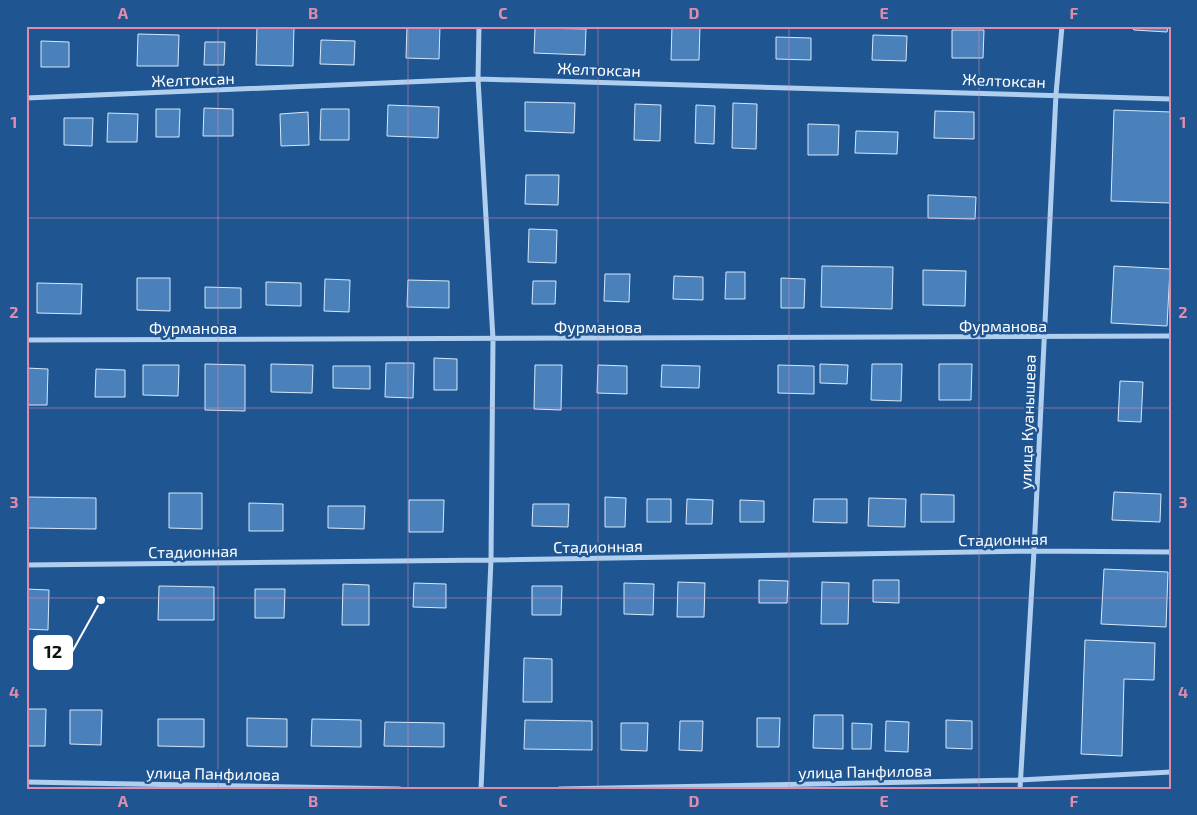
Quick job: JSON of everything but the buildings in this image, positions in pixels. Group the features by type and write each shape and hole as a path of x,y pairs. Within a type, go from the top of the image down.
{"street":[{"path":"479,26 478,79 493,339 491,560 481,789"},
{"name":"улица Куанышева","path":"1020,789 1034,551 1056,94 1062,26"},
{"name":"Желтоксан","path":"26,98 478,79 1056,94 1171,99"},
{"name":"Фурманова","path":"26,340 1171,336"},
{"name":"Стадионная","path":"26,565 1034,551 1171,552"},
{"name":"улица Панфилова","path":"559,789 892,786 1171,772"},
{"name":"улица Панфилова","path":"26,782 400,789"}],"place":[{"name":"12","path":"101,600"}]}
